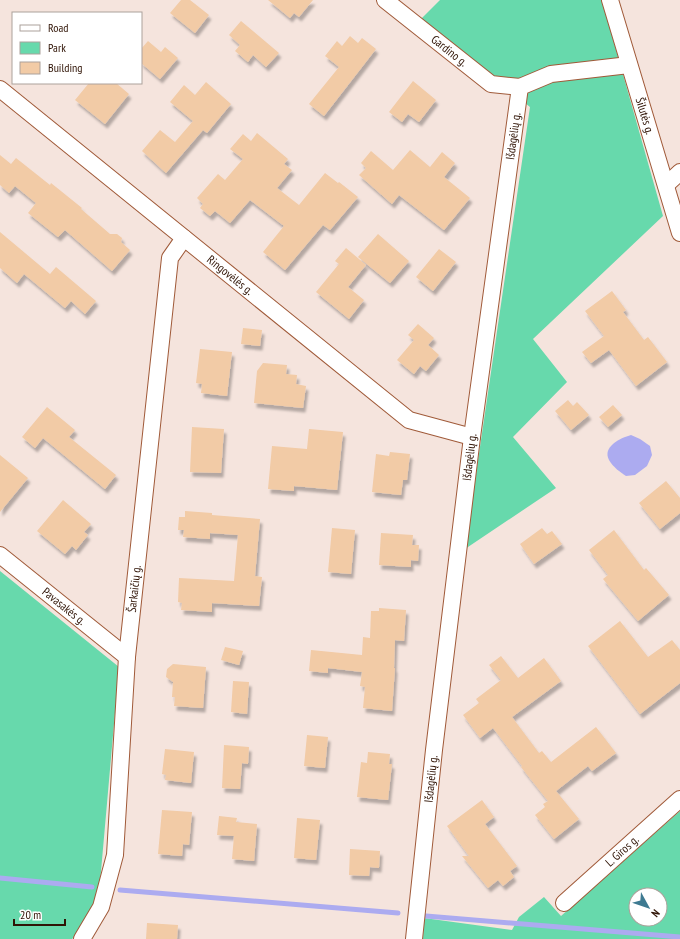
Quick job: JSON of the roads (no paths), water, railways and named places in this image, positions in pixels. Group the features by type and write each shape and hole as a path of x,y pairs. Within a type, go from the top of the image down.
{"street":[{"name":"Gardino g.","path":"385,0 491,84 520,87"},
{"name":"Šilutės g.","path":"610,0 680,232"},
{"path":"520,87 550,74 629,65"},
{"name":"Išdagėlių g.","path":"414,939 433,758 472,437 520,87"},
{"name":"Ringovėlės g.","path":"0,89 409,420 472,437"},
{"path":"666,185 680,172"},
{"name":"Šarkaičių g.","path":"82,939 101,907 115,855 127,657 170,258 184,238"},
{"name":"Pavasakės g.","path":"0,556 127,657"},
{"name":"L. Giros g.","path":"564,903 680,799"}],"water":[{"path":"631,435 650,446 652,455 647,466 635,475 626,476 611,463 607,455 613,444 622,438"}],"waterway":[{"path":"0,878 92,887"},
{"path":"120,890 398,913"},
{"path":"426,916 680,937"}]}
